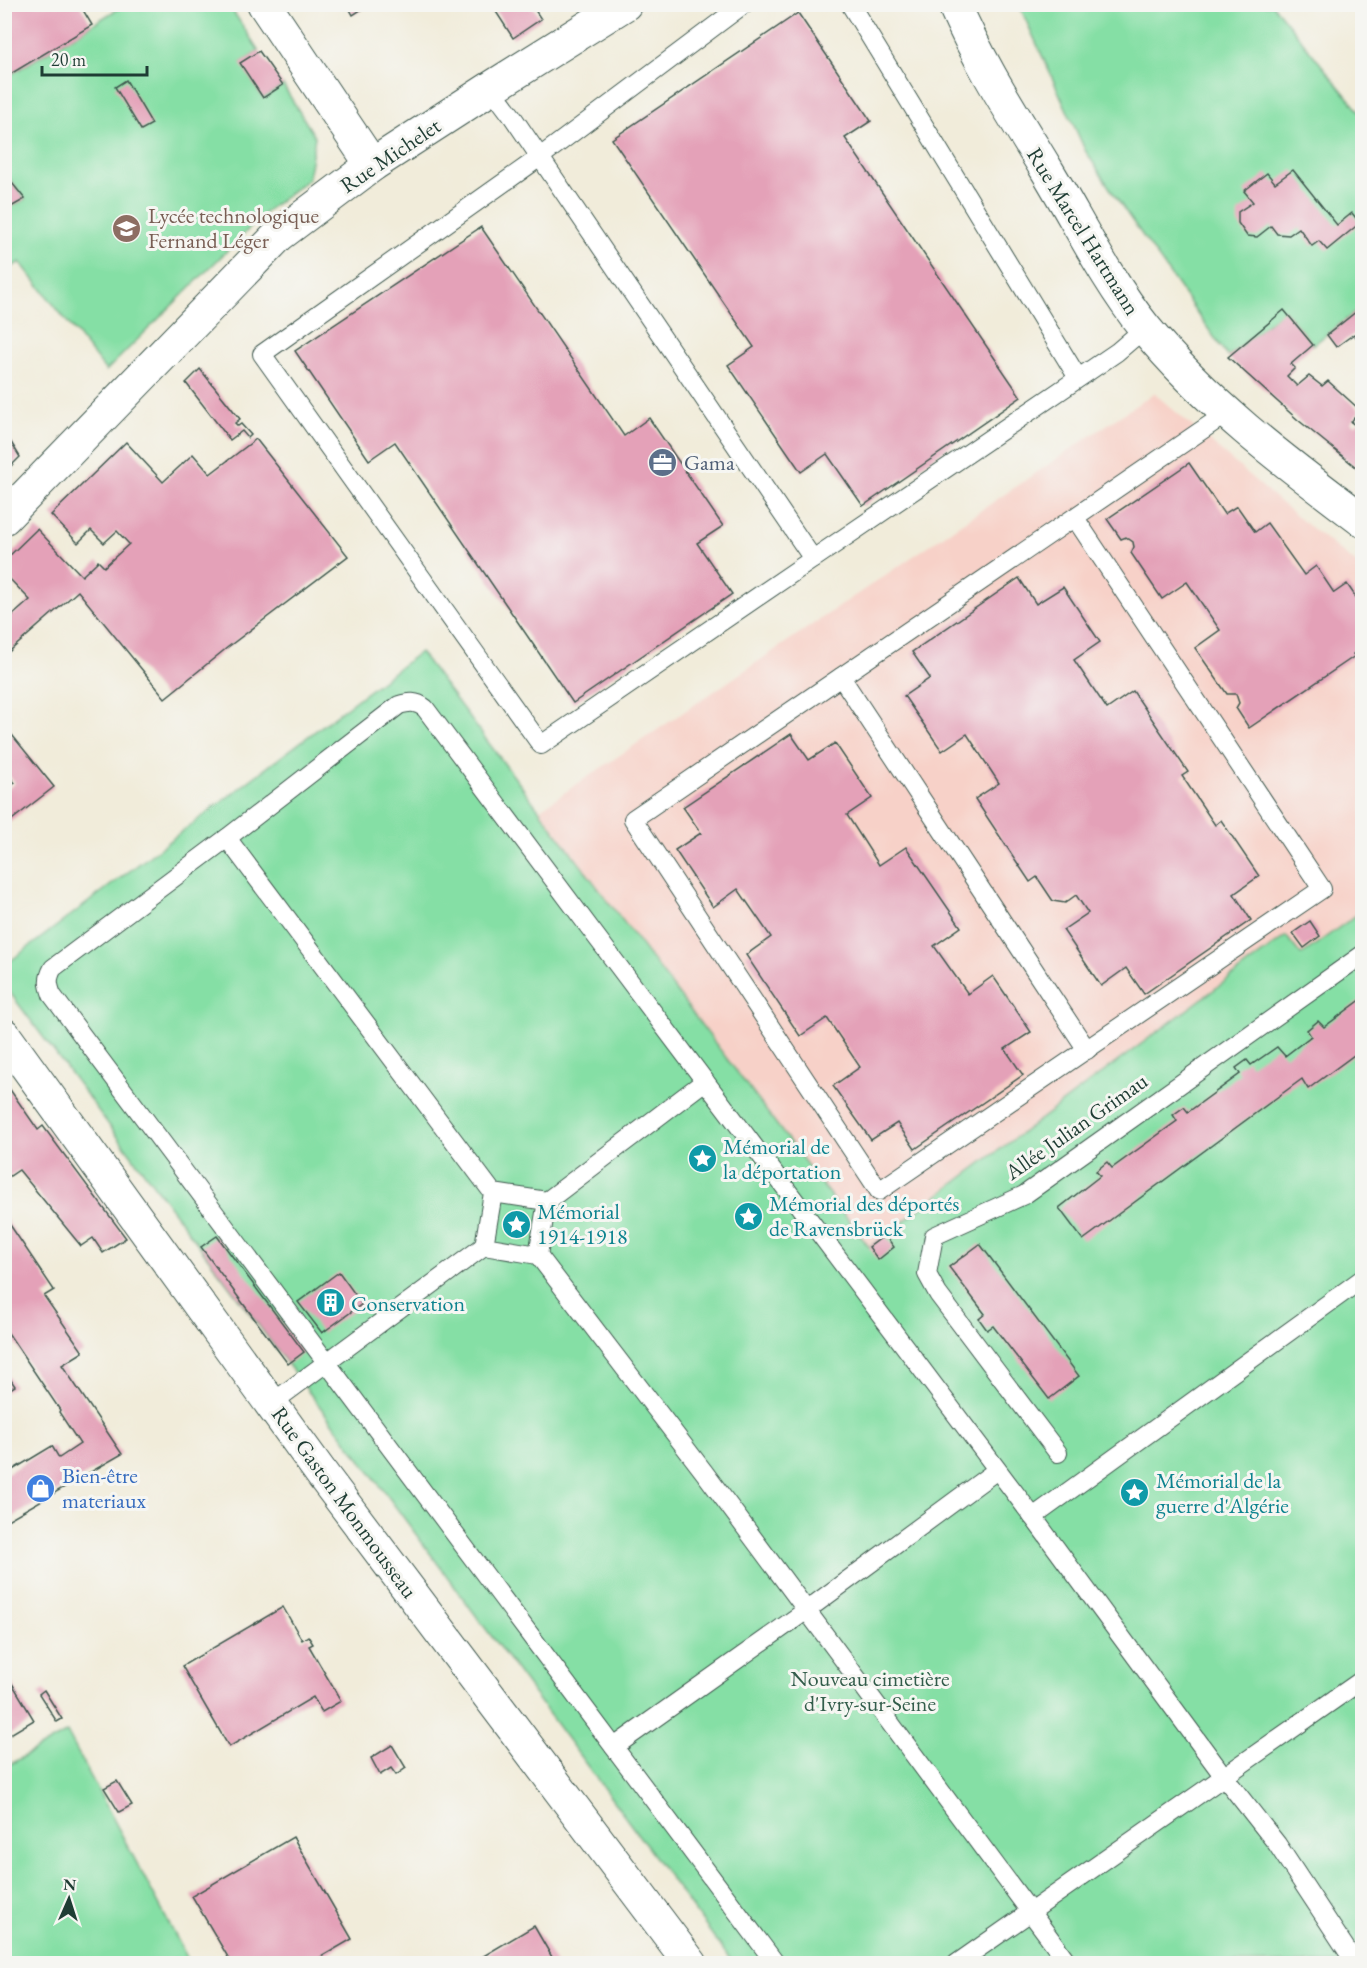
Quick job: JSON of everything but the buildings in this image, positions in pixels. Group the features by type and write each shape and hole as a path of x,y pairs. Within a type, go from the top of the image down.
{"street":[{"path":"264,4 372,165"},
{"name":"Rue Michelet","path":"4,518 279,235 372,165 625,4"},
{"name":"Rue Marcel Hartmann","path":"954,4 981,63 1046,168 1088,244 1145,328 1227,413 1267,448 1362,520"},
{"name":"Rue Gaston Monmousseau","path":"4,1035 324,1476 691,1964"}],"lane":[{"path":"744,4 540,157 262,354 541,744 1117,352 1145,328"},
{"path":"850,4 1078,378"},
{"path":"491,88 813,559"},
{"path":"1075,518 1322,889 879,1191 633,819 1227,413"},
{"path":"841,677 1087,1050"},
{"path":"776,1964 52,995 48,984 48,976 62,960 227,838 399,705 412,702 425,708 1033,1517 1225,1778 1277,1844 1356,1964"},
{"path":"227,838 493,1193 547,1201"},
{"name":"Allée Julian Grimau","path":"1058,1453 938,1294 927,1274 934,1236 1024,1195 1362,954"},
{"path":"538,1255 547,1201 705,1081"},
{"path":"272,1403 484,1246 493,1193"},
{"path":"484,1246 538,1255 807,1610 1069,1964"},
{"path":"1033,1517 1362,1279"},
{"path":"614,1747 807,1610 997,1470"},
{"path":"956,1964 1362,1680"}],"shaded area":[{"path":"1154,393 1296,516 1362,568 1362,911 1301,956 1285,936 869,1247 539,810"}],"green space":[{"name":"Lycée technologique Fernand Léger","path":"124,5 229,5 259,51 241,63 263,98 283,85 315,137 308,179 268,210 106,371 20,262 5,271 4,211 25,199 5,173 5,78"},
{"path":"1019,5 1273,5 1362,115 1362,307 1313,345 1284,310 1228,357 1086,152"},
{"name":"Nouveau cimetière d'Ivry-sur-Seine","path":"420,652 869,1247 1286,936 1301,955 1362,911 1362,1963 733,1963 361,1460 5,986 5,965"},
{"path":"67,1732 190,1963 5,1963 5,1767"}],"place":[{"name":"Lycée technologique Fernand Léger","path":"127,228"},
{"name":"Gama","path":"663,462"},
{"name":"Mémorial de la déportation","path":"702,1159"},
{"name":"Mémorial des déportés de Ravensbrück","path":"748,1216"},
{"name":"Mémorial 1914-1918","path":"516,1224"},
{"name":"Conservation","path":"330,1303"},
{"name":"Bien-être materiaux","path":"41,1488"},
{"name":"Mémorial de la guerre d'Algérie","path":"1135,1493"}]}
